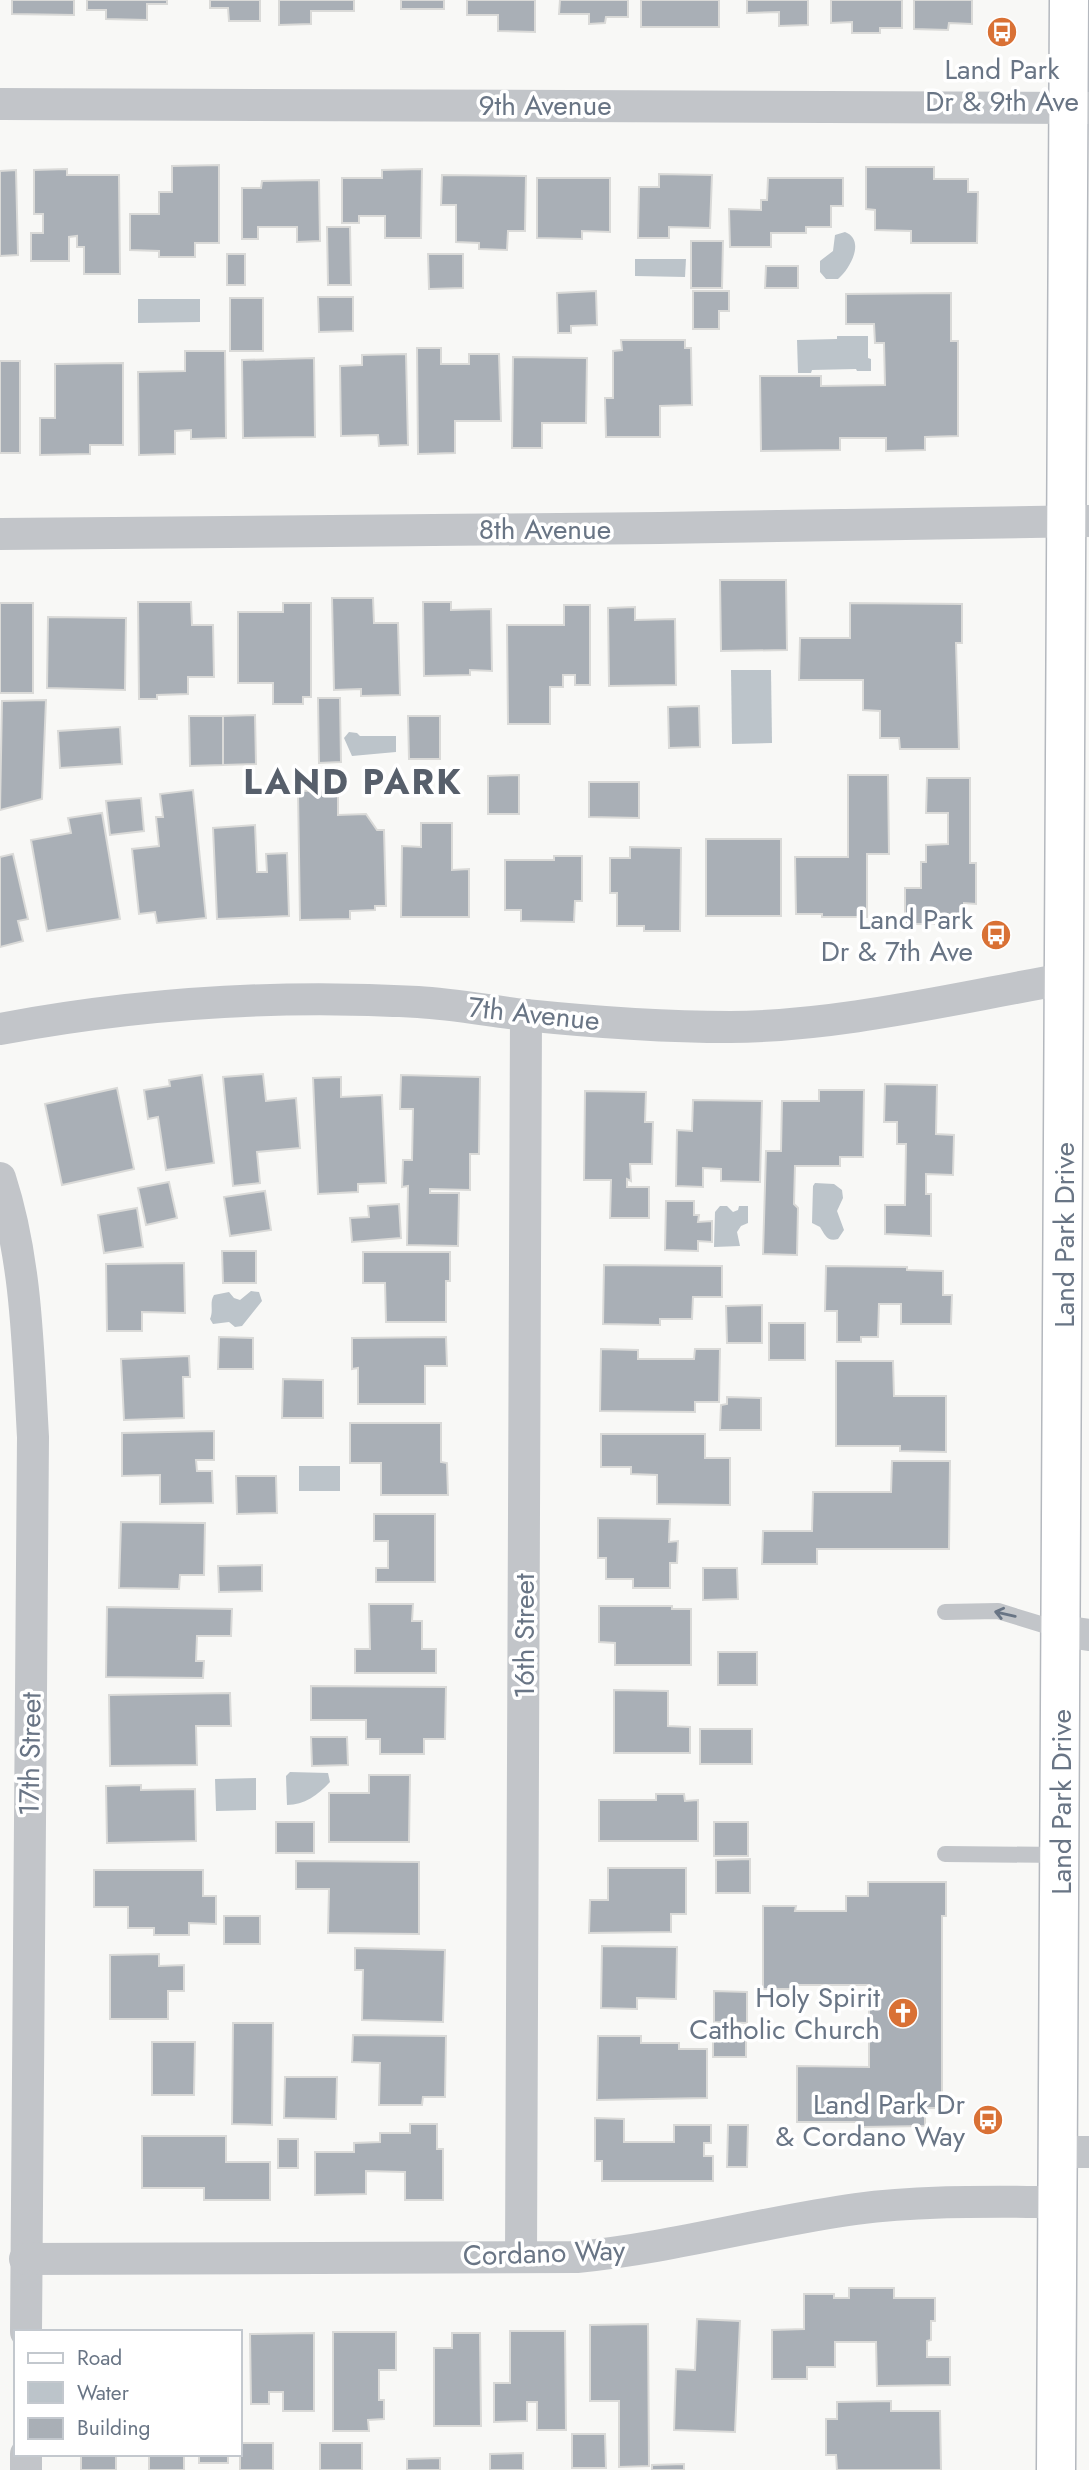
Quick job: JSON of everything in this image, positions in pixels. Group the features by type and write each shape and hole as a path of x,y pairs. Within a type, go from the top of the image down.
{"main road":[{"name":"Land Park Drive","path":"1056,2470 1058,2202 1074,2152 1061,1855 1076,1633 1077,1125 1065,979 1078,521 1078,108 1069,0"}],"street":[{"name":"9th Avenue","path":"0,104 1078,108"},
{"name":"8th Avenue","path":"0,534 1078,521"},
{"name":"7th Avenue","path":"0,1029 142,1007 243,999 422,1002 526,1015 664,1026 788,1024 884,1012 1065,979"},
{"name":"16th Street","path":"521,2257 526,1015"},
{"name":"17th Street","path":"0,1178 8,1201 20,1267 29,1355 33,1437 26,2330"},
{"name":"Cordano Way","path":"25,2259 521,2257 609,2254 857,2209 899,2205 1058,2202"}],"lane":[{"path":"945,1612 998,1611 1076,1633"},
{"path":"944,1854 1061,1855"}],"water":[{"path":"845,232 854,241 854,255 838,279 826,279 820,272 820,261 833,251 835,235"},
{"path":"635,259 686,259 685,277 635,276"},
{"path":"138,299 200,299 200,322 138,323"},
{"path":"837,336 868,336 871,371 812,370 811,373 798,373 797,340 837,339"},
{"path":"731,670 771,670 772,743 732,744"},
{"path":"349,732 360,736 396,736 396,752 352,756 344,738"},
{"path":"815,1183 834,1184 842,1190 843,1198 837,1211 844,1230 838,1239 829,1239 820,1227 812,1223"},
{"path":"720,1206 727,1206 733,1212 738,1210 739,1206 748,1206 748,1223 741,1226 737,1232 740,1246 714,1247 715,1212"},
{"path":"251,1291 259,1292 262,1301 242,1326 235,1327 229,1322 213,1324 210,1319 214,1295 229,1292 240,1300"},
{"path":"299,1466 340,1466 340,1491 299,1491"},
{"path":"290,1772 328,1773 330,1782 310,1798 287,1805 286,1776"},
{"path":"256,1778 256,1810 216,1811 215,1779"}],"building":[{"path":"12,0 74,0 74,15 12,14"},
{"path":"87,0 167,0 167,4 147,4 147,20 106,19 106,10 87,10"},
{"path":"210,0 260,0 260,21 229,21 228,8 210,8"},
{"path":"279,0 354,0 354,11 311,11 311,24 279,25"},
{"path":"401,0 444,0 444,9 401,9"},
{"path":"467,0 535,0 535,32 498,31 498,15 467,15"},
{"path":"560,0 628,0 628,17 606,17 605,23 589,24 589,14 559,14"},
{"path":"641,0 719,0 719,27 641,27"},
{"path":"747,0 808,0 808,25 779,26 779,12 747,13"},
{"path":"831,0 902,0 902,28 880,28 880,33 852,33 852,22 831,23"},
{"path":"914,0 972,0 972,24 949,23 948,30 914,29"},
{"path":"219,165 219,243 195,243 195,257 159,257 159,251 130,250 130,214 159,214 159,192 172,192 172,166"},
{"path":"866,167 934,167 934,179 968,179 968,192 978,192 977,243 911,243 911,231 875,230 875,210 866,209"},
{"path":"67,169 67,175 119,175 120,274 84,274 84,247 77,247 77,236 69,237 69,261 31,261 31,233 43,233 43,214 34,214 34,170"},
{"path":"422,169 421,238 385,238 385,216 359,216 359,223 342,223 342,178 382,178 382,170"},
{"path":"16,170 18,255 0,256 0,171"},
{"path":"659,174 712,175 710,228 669,227 669,238 638,238 639,187 659,187"},
{"path":"442,175 526,176 525,231 508,231 507,250 479,249 479,243 456,242 456,205 441,205"},
{"path":"537,178 610,178 610,232 582,231 582,239 537,238"},
{"path":"768,178 843,178 843,206 831,206 831,227 806,227 806,233 771,233 771,247 730,247 729,209 761,210 761,200 767,200"},
{"path":"319,180 320,241 297,242 297,227 258,227 258,239 242,239 242,188 261,188 262,181"},
{"path":"327,227 350,227 351,285 328,285"},
{"path":"691,241 723,241 722,288 691,288"},
{"path":"227,254 245,254 245,285 227,285"},
{"path":"428,254 463,254 463,288 429,289"},
{"path":"766,266 798,266 798,288 765,288"},
{"path":"596,291 597,325 571,326 571,333 558,333 557,293"},
{"path":"693,291 729,291 729,311 719,311 719,329 693,329"},
{"path":"951,293 951,341 958,341 958,436 925,437 925,450 886,451 886,438 840,438 840,450 761,451 760,376 821,376 821,386 885,385 884,343 875,343 874,324 846,324 846,294"},
{"path":"318,297 353,297 353,331 319,332"},
{"path":"230,298 263,298 263,351 230,351"},
{"path":"621,340 685,340 685,348 691,348 692,405 660,406 660,437 606,437 605,398 613,398 613,351 622,350"},
{"path":"417,348 441,348 441,364 469,364 469,354 499,354 501,421 455,421 455,453 418,454"},
{"path":"185,351 225,351 226,438 191,439 191,430 175,431 175,454 139,455 138,372 185,371"},
{"path":"406,354 408,445 379,446 378,435 341,436 340,366 362,365 362,355"},
{"path":"513,357 587,358 586,423 542,423 542,448 512,448"},
{"path":"314,358 315,437 243,438 242,360"},
{"path":"0,361 20,361 20,453 0,453"},
{"path":"123,363 123,445 90,445 90,454 40,455 40,418 55,418 55,364"},
{"path":"720,580 786,580 787,650 721,651"},
{"path":"332,598 373,598 374,623 398,623 400,695 361,696 361,689 334,690"},
{"path":"138,602 191,602 192,625 213,625 214,677 188,677 188,694 157,695 157,699 139,699"},
{"path":"423,602 451,602 451,610 491,609 492,671 470,670 470,675 424,676"},
{"path":"0,603 33,603 33,693 0,693"},
{"path":"283,603 311,603 311,697 303,697 303,704 273,704 273,683 238,683 238,612 283,612"},
{"path":"850,603 962,604 962,643 956,643 959,749 900,749 899,738 880,738 880,711 863,710 863,680 799,680 800,638 850,638"},
{"path":"564,605 590,605 590,685 575,685 575,675 563,675 563,687 550,687 550,724 508,724 507,625 564,625"},
{"path":"635,607 635,620 675,619 676,685 609,686 608,608"},
{"path":"48,617 126,618 125,690 47,688"},
{"path":"318,698 340,698 341,762 319,763"},
{"path":"46,700 42,799 0,810 2,701"},
{"path":"699,706 700,747 669,748 668,707"},
{"path":"255,715 256,764 223,765 223,716"},
{"path":"189,716 223,716 223,765 190,766"},
{"path":"408,716 440,716 440,759 409,759"},
{"path":"120,727 122,764 60,768 58,731"},
{"path":"519,775 519,814 488,814 488,776"},
{"path":"848,775 888,775 889,854 867,854 867,917 796,914 795,857 848,857"},
{"path":"927,778 970,778 970,863 976,863 976,904 964,903 964,924 905,924 905,888 921,888 921,862 926,862 926,845 948,844 948,813 926,813"},
{"path":"589,782 639,782 639,818 589,817"},
{"path":"193,790 206,918 157,923 155,912 139,914 132,849 159,846 156,817 163,817 160,794"},
{"path":"338,790 338,815 366,814 377,830 384,830 386,906 375,906 375,910 350,911 350,919 300,920 298,791"},
{"path":"141,798 144,831 110,835 106,801"},
{"path":"102,813 120,919 47,931 31,840 71,833 68,818"},
{"path":"421,823 452,823 452,870 469,869 469,917 401,917 402,846 421,847"},
{"path":"255,825 257,872 267,872 266,854 287,853 289,916 217,919 213,828"},
{"path":"706,839 781,839 781,916 706,916"},
{"path":"630,847 681,848 680,931 644,931 644,926 617,926 617,893 610,893 610,858 630,858"},
{"path":"13,854 28,919 18,921 23,941 0,947 0,857"},
{"path":"554,856 582,856 582,901 575,901 574,922 521,921 521,910 505,910 505,860 554,860"},
{"path":"263,1074 266,1101 296,1098 300,1148 257,1152 260,1183 233,1186 223,1077"},
{"path":"202,1075 214,1163 166,1170 158,1117 148,1119 144,1090 170,1086 169,1080"},
{"path":"401,1075 480,1077 479,1154 470,1154 470,1190 430,1189 430,1193 459,1193 458,1246 407,1245 408,1186 402,1187 403,1160 412,1160 413,1109 400,1109"},
{"path":"341,1077 341,1097 382,1095 386,1183 358,1184 358,1192 318,1194 313,1078"},
{"path":"885,1084 937,1085 936,1134 954,1135 953,1175 926,1174 926,1194 931,1194 931,1236 885,1234 885,1205 905,1205 906,1144 897,1144 897,1122 884,1122"},
{"path":"117,1088 134,1169 62,1185 45,1104"},
{"path":"819,1090 864,1090 863,1157 840,1157 840,1166 795,1166 797,1255 763,1254 766,1151 781,1151 782,1101 819,1101"},
{"path":"585,1091 646,1092 645,1122 653,1122 652,1164 630,1164 631,1181 627,1179 627,1187 649,1187 649,1218 610,1218 611,1180 584,1180"},
{"path":"693,1100 762,1101 760,1182 721,1181 721,1169 703,1168 703,1187 676,1186 677,1130 692,1131"},
{"path":"169,1182 177,1218 146,1225 138,1188"},
{"path":"265,1191 271,1230 230,1236 224,1197"},
{"path":"666,1201 694,1201 694,1215 699,1215 698,1222 712,1221 712,1242 698,1241 698,1251 665,1250"},
{"path":"399,1204 401,1238 352,1242 350,1218 369,1217 368,1206"},
{"path":"137,1208 143,1247 104,1253 98,1215"},
{"path":"222,1251 256,1251 256,1283 223,1283"},
{"path":"363,1252 450,1252 450,1281 446,1281 446,1322 386,1322 385,1283 363,1283"},
{"path":"184,1263 185,1313 142,1312 142,1331 107,1331 106,1264"},
{"path":"604,1265 722,1266 722,1297 693,1297 692,1319 660,1319 660,1325 603,1324"},
{"path":"826,1266 907,1267 907,1270 943,1271 943,1295 952,1295 951,1324 901,1324 901,1304 879,1304 878,1337 861,1337 861,1342 837,1342 837,1311 825,1311"},
{"path":"762,1305 762,1343 727,1343 726,1306"},
{"path":"769,1323 805,1323 805,1360 769,1360"},
{"path":"219,1337 253,1338 253,1369 218,1369"},
{"path":"446,1337 447,1366 425,1366 425,1404 358,1404 358,1368 352,1369 352,1338"},
{"path":"601,1349 638,1350 638,1359 694,1359 695,1349 720,1349 719,1402 695,1402 695,1412 600,1411"},
{"path":"189,1356 190,1377 183,1377 184,1418 124,1420 121,1359"},
{"path":"836,1361 893,1361 894,1396 946,1396 946,1452 900,1451 900,1446 836,1446"},
{"path":"283,1379 323,1380 323,1418 282,1418"},
{"path":"727,1397 761,1398 761,1430 720,1430 721,1405 727,1404"},
{"path":"350,1423 441,1423 441,1462 447,1463 448,1495 381,1495 381,1463 350,1463"},
{"path":"214,1431 214,1460 196,1460 197,1471 212,1471 213,1503 160,1504 160,1475 122,1476 122,1433"},
{"path":"601,1434 705,1434 705,1458 730,1458 730,1505 657,1504 657,1475 631,1474 631,1467 601,1467"},
{"path":"892,1461 950,1461 949,1549 817,1549 817,1564 762,1564 763,1531 812,1531 813,1492 891,1492"},
{"path":"236,1476 276,1476 277,1513 237,1514"},
{"path":"374,1514 435,1514 435,1582 376,1582 376,1568 388,1568 388,1541 374,1541"},
{"path":"598,1518 670,1519 669,1542 678,1541 677,1563 670,1563 670,1588 633,1588 633,1579 606,1579 606,1558 598,1558"},
{"path":"121,1522 205,1523 204,1575 180,1575 179,1589 119,1588"},
{"path":"262,1565 262,1591 219,1592 218,1566"},
{"path":"703,1568 737,1568 738,1599 703,1600"},
{"path":"369,1604 413,1604 412,1621 422,1621 422,1649 436,1649 436,1673 355,1673 355,1649 370,1649"},
{"path":"599,1606 672,1606 672,1609 691,1609 691,1665 615,1665 615,1643 599,1642"},
{"path":"107,1607 232,1609 231,1636 197,1636 196,1661 204,1661 203,1678 106,1677"},
{"path":"718,1652 757,1652 757,1685 718,1685"},
{"path":"311,1686 446,1687 445,1739 424,1739 424,1754 380,1754 380,1739 366,1739 366,1720 311,1720"},
{"path":"614,1690 668,1691 668,1726 690,1727 690,1753 614,1753"},
{"path":"230,1693 231,1726 196,1726 197,1765 110,1766 109,1695"},
{"path":"700,1729 752,1729 752,1764 700,1764"},
{"path":"311,1737 347,1737 348,1765 312,1766"},
{"path":"369,1775 410,1775 409,1842 329,1842 329,1793 369,1793"},
{"path":"141,1785 141,1790 195,1789 196,1841 107,1843 106,1786"},
{"path":"656,1794 684,1794 685,1801 698,1800 698,1841 599,1841 599,1800 656,1800"},
{"path":"276,1822 314,1822 314,1853 276,1853"},
{"path":"714,1822 748,1822 748,1856 714,1856"},
{"path":"750,1859 750,1893 716,1893 716,1860"},
{"path":"296,1861 419,1862 419,1934 328,1933 329,1889 296,1889"},
{"path":"608,1868 686,1868 686,1914 671,1914 671,1932 589,1933 590,1900 608,1900"},
{"path":"94,1870 203,1870 203,1896 216,1896 216,1924 189,1923 189,1935 154,1935 154,1928 128,1928 128,1907 94,1907"},
{"path":"868,1882 946,1882 946,1916 942,1916 942,2108 925,2108 925,2126 863,2127 863,2122 797,2122 797,2066 869,2067 869,1985 793,1985 793,1989 763,1989 763,1906 796,1906 795,1911 846,1911 846,1896 868,1896"},
{"path":"224,1916 260,1916 260,1944 224,1944"},
{"path":"602,1946 677,1947 676,1999 637,1998 637,2009 601,2008"},
{"path":"355,1948 445,1950 443,2022 362,2020 363,1970 355,1970"},
{"path":"159,1954 159,1966 184,1965 184,1991 168,1991 168,2019 110,2019 110,1955"},
{"path":"714,1991 747,1992 747,2023 714,2022"},
{"path":"233,2023 273,2023 272,2125 232,2124"},
{"path":"713,2026 746,2026 746,2057 713,2057"},
{"path":"353,2035 446,2036 445,2097 423,2097 422,2105 379,2105 380,2063 352,2062"},
{"path":"598,2036 641,2036 641,2043 679,2043 679,2049 707,2049 707,2098 597,2100"},
{"path":"152,2042 195,2042 194,2095 152,2095"},
{"path":"285,2077 337,2077 336,2119 284,2118"},
{"path":"595,2118 624,2119 624,2142 674,2142 674,2125 711,2125 711,2143 704,2143 704,2156 713,2156 713,2181 602,2181 602,2161 595,2161"},
{"path":"410,2124 437,2124 437,2149 443,2149 443,2200 405,2200 405,2172 366,2171 366,2194 315,2195 315,2152 354,2152 354,2143 380,2142 380,2133 410,2133"},
{"path":"728,2125 748,2125 747,2167 727,2167"},
{"path":"142,2136 226,2136 226,2162 270,2162 270,2200 204,2200 204,2188 142,2188"},
{"path":"278,2139 298,2139 298,2168 278,2168"},
{"path":"849,2288 894,2288 894,2298 935,2298 935,2321 931,2321 927,2357 950,2357 950,2385 877,2386 876,2342 835,2342 835,2367 807,2367 807,2379 772,2379 772,2330 804,2329 804,2294 834,2294 834,2298 849,2298"},
{"path":"697,2319 740,2321 735,2432 674,2430 676,2369 695,2370"},
{"path":"648,2324 649,2466 619,2467 619,2401 590,2401 590,2325"},
{"path":"510,2331 565,2331 566,2430 537,2430 537,2402 527,2402 527,2421 494,2422 494,2383 510,2383"},
{"path":"333,2332 396,2332 396,2370 379,2370 379,2400 384,2400 384,2419 368,2420 369,2431 333,2431"},
{"path":"314,2333 314,2411 283,2411 283,2392 269,2392 269,2404 251,2404 250,2334"},
{"path":"452,2333 480,2333 481,2426 434,2426 434,2348 452,2348"},
{"path":"891,2401 891,2411 940,2411 941,2470 837,2470 836,2455 826,2455 826,2419 837,2419 837,2402"},
{"path":"572,2434 605,2434 606,2468 572,2468"},
{"path":"242,2443 273,2443 273,2470 240,2470"},
{"path":"320,2443 362,2443 362,2470 320,2470"},
{"path":"523,2453 523,2470 490,2470 490,2454"},
{"path":"81,2456 116,2456 116,2470 81,2470"},
{"path":"149,2456 184,2456 184,2470 149,2470"},
{"path":"199,2456 228,2456 228,2463 199,2463"},
{"path":"440,2458 440,2470 407,2470 407,2459"},
{"path":"684,2464 684,2470 652,2470 652,2465"}],"place":[{"name":"Land Park Dr & 9th Ave","path":"1002,32"},
{"name":"Land Park Dr & 7th Ave","path":"996,935"},
{"name":"Holy Spirit Catholic Church","path":"903,2013"},
{"name":"Land Park Dr & Cordano Way","path":"988,2120"}],"district":[{"name":"LAND PARK","path":"353,782"}]}
